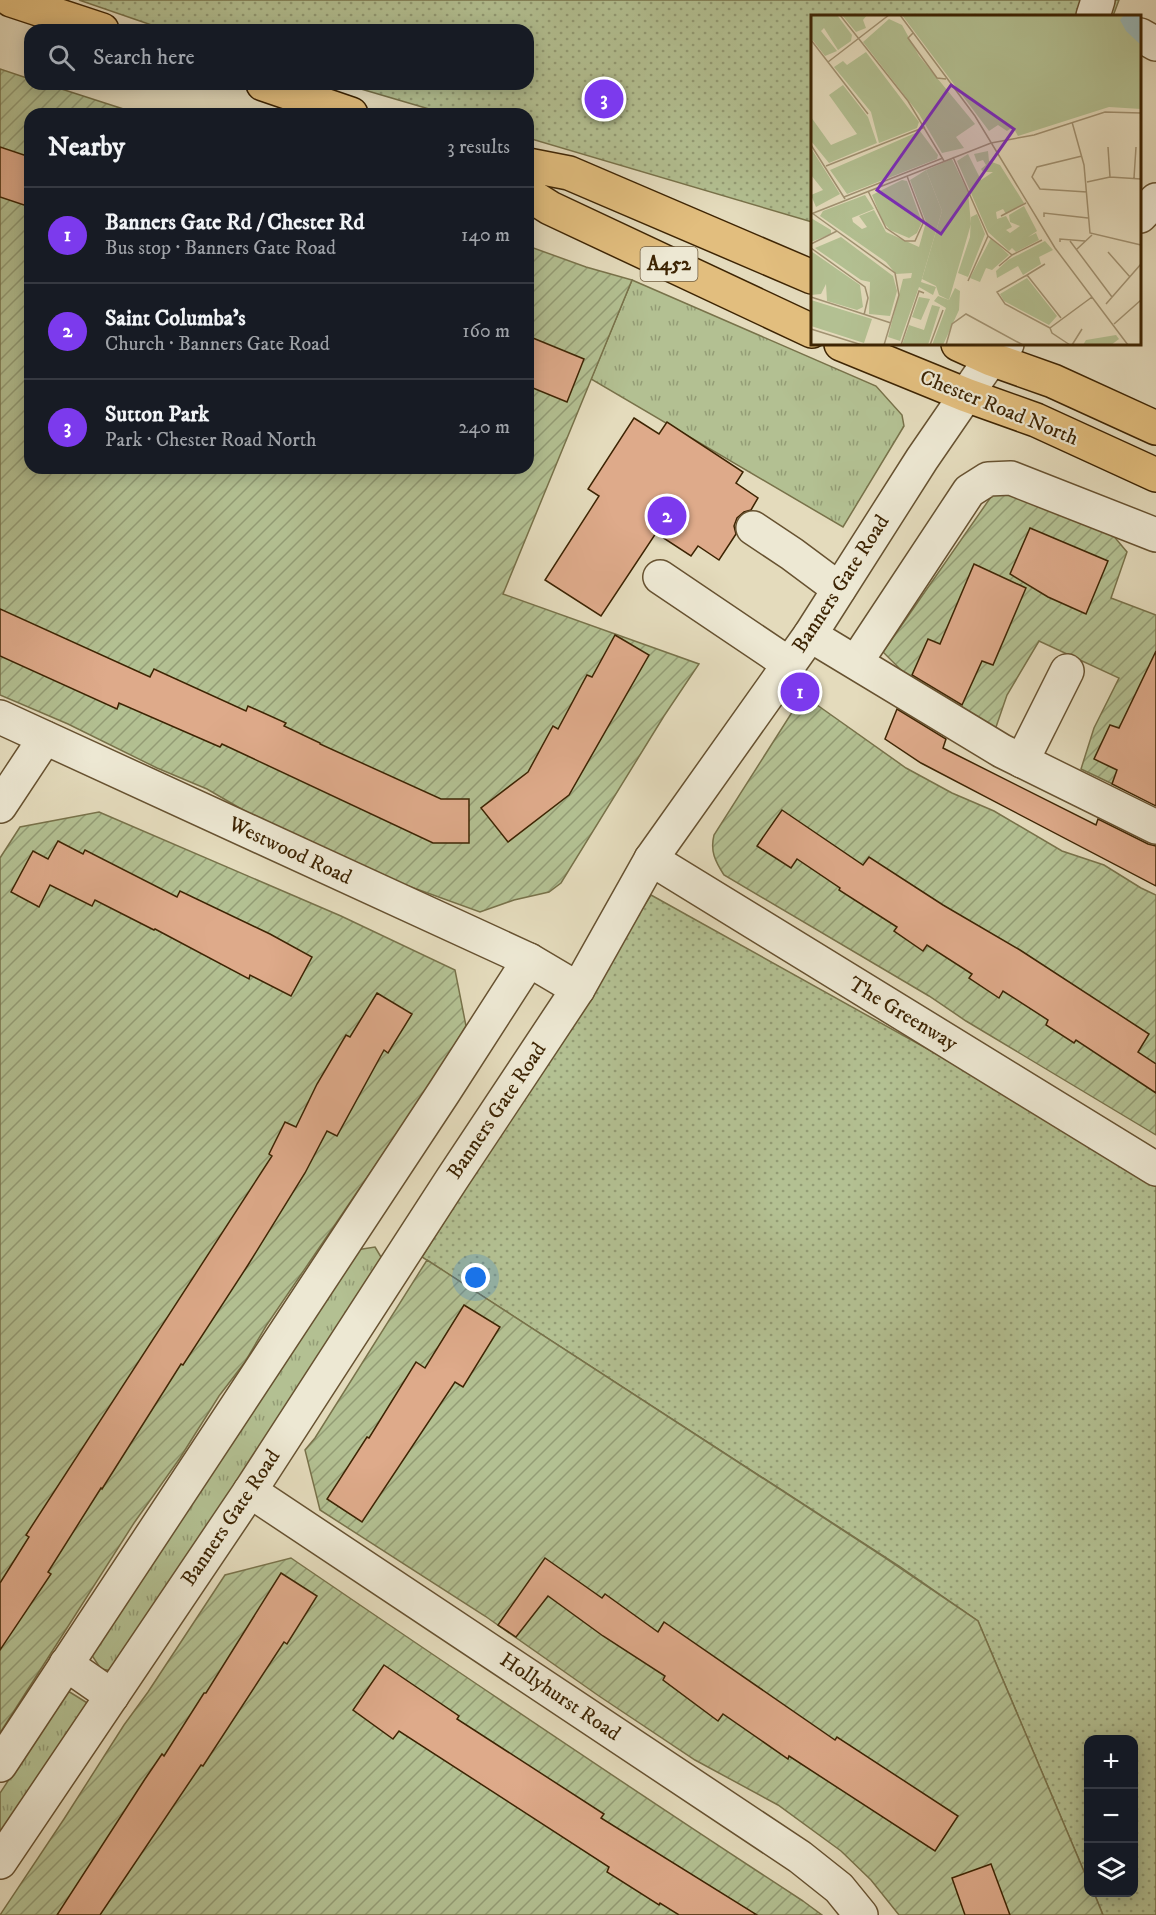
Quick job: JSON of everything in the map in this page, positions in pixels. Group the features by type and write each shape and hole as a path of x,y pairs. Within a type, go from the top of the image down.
{"highway":[{"path":"11,0 84,24"},
{"path":"281,90 333,108"},
{"name":"A452","path":"534,166 569,173 811,276"},
{"name":"A452","path":"534,198 550,208 811,331"},
{"name":"Chester Road North","path":"843,345 966,395 1036,420 1156,474"},
{"name":"Chester Road North","path":"964,345 999,351 1053,381 1156,428"}],"street":[{"path":"1141,36 1156,44"},
{"path":"1141,215 1156,200"},
{"name":"Banners Gate Road","path":"0,1862 250,1491 578,988 651,859 810,635 966,395 999,351"},
{"path":"856,662 969,491 988,479 1011,478 1156,535"},
{"path":"753,528 839,589"},
{"path":"660,577 789,664"},
{"path":"810,635 1002,751 1156,827"},
{"path":"1022,761 1067,671"},
{"name":"Westwood Road","path":"0,717 529,960 578,988"},
{"path":"0,806 45,738"},
{"name":"The Greenway","path":"651,859 1156,1168"},
{"path":"0,1765 529,960"},
{"name":"Hollyhurst Road","path":"250,1491 800,1857 839,1888 861,1915"},
{"path":"66,1664 112,1696"}],"green space":[{"path":"79,0 1119,0 1113,15 811,15 811,222 534,140 534,108 426,108 364,90 534,90 534,24 149,24"},
{"path":"0,69 24,77 24,90 65,90 120,108 24,108 24,474 534,474 534,248 586,267 632,280 503,594 699,664 664,716 561,883 549,892 514,900 480,912 389,879 250,814 207,789 0,695"},
{"path":"632,280 876,386 902,415 904,426 843,527 591,379"},
{"path":"1020,490 1112,534 1127,552 1111,598 1156,615 1156,767 1140,797 1081,769 1094,728 1119,678 1039,641 1007,695 996,727 982,728 928,697 883,652 993,494"},
{"path":"803,695 906,768 952,793 994,811 1062,851 1104,865 1156,895 1156,1135 966,1021 929,996 724,875 714,856 714,835"},
{"path":"99,812 341,916 455,970 466,1026 434,1079 266,1326 245,1362 219,1396 180,1458 134,1523 0,1733 0,858 20,827"},
{"path":"651,895 1134,1164 1156,1182 1156,1915 1103,1915 1096,1897 1138,1897 1138,1735 1084,1735 1084,1872 978,1621 899,1566 422,1257"},
{"path":"375,1247 384,1262 113,1671 101,1669 91,1654 356,1250"},
{"path":"427,1260 884,1557 978,1621 1084,1872 1084,1897 1096,1897 1103,1915 899,1915 871,1880 841,1851 778,1805 695,1760 485,1616 320,1510 305,1450 315,1438"},
{"path":"291,1558 822,1915 0,1915 225,1575"},
{"path":"68,1691 89,1704 0,1840 0,1793"}],"building":[{"path":"0,147 24,155 24,205 0,197"},
{"path":"534,338 584,359 567,402 534,388"},
{"path":"634,418 659,434 667,422 743,472 736,483 758,498 751,510 737,518 734,526 736,534 719,560 698,546 691,556 656,533 601,616 545,580 599,496 588,489"},
{"path":"1030,528 1108,561 1086,614 1048,597 1010,574"},
{"path":"974,564 1026,588 993,665 982,661 962,705 912,675 928,639 940,644"},
{"path":"0,609 150,677 154,669 246,711 248,706 286,723 284,726 320,744 441,799 469,799 469,843 433,843 222,744 220,747 119,703 117,709 0,656"},
{"path":"615,635 649,655 569,795 508,842 481,808 528,772 553,726 558,729 587,675 592,677"},
{"path":"1156,651 1156,806 1112,784 1117,770 1094,759 1110,725 1119,728"},
{"path":"897,709 946,739 943,748 1096,825 1098,819 1156,846 1156,886 921,763 885,739"},
{"path":"782,810 863,865 869,857 943,905 1020,950 1149,1034 1138,1052 1156,1064 1156,1093 1076,1040 1074,1043 1046,1025 1048,1020 1003,991 999,998 969,978 972,974 927,945 923,951 894,931 897,927 839,890 840,888 797,859 791,868 757,846"},
{"path":"58,841 83,854 85,850 177,897 180,891 312,957 291,996 250,975 249,979 95,900 92,906 50,885 39,907 11,892 33,851 48,859"},
{"path":"377,993 412,1014 388,1053 384,1050 337,1136 327,1131 305,1173 248,1265 101,1488 48,1572 51,1574 0,1650 0,1583 29,1537 26,1535 272,1156 269,1154 285,1122 296,1127 317,1084 346,1035 350,1037"},
{"path":"464,1305 500,1327 463,1387 455,1382 362,1522 327,1499 367,1437 369,1438 416,1362 425,1368"},
{"path":"545,1558 602,1598 605,1594 658,1632 664,1622 835,1740 837,1737 958,1816 935,1851 789,1756 788,1759 723,1714 718,1721 663,1680 665,1676 603,1636 548,1596 516,1637 498,1625"},
{"path":"281,1573 317,1596 287,1644 284,1642 203,1766 201,1765 100,1915 57,1915 145,1779 162,1754 164,1756 206,1693"},
{"path":"384,1665 459,1716 457,1719 604,1814 601,1818 757,1915 679,1915 607,1872 609,1867 399,1731 393,1739 353,1710"},
{"path":"991,1864 1010,1915 965,1915 952,1878"}],"place":[{"name":"Sutton Park","path":"604,99"},
{"name":"Saint Columba's","path":"667,516"},
{"name":"Banners Gate Rd / Chester Rd","path":"800,692"}]}
